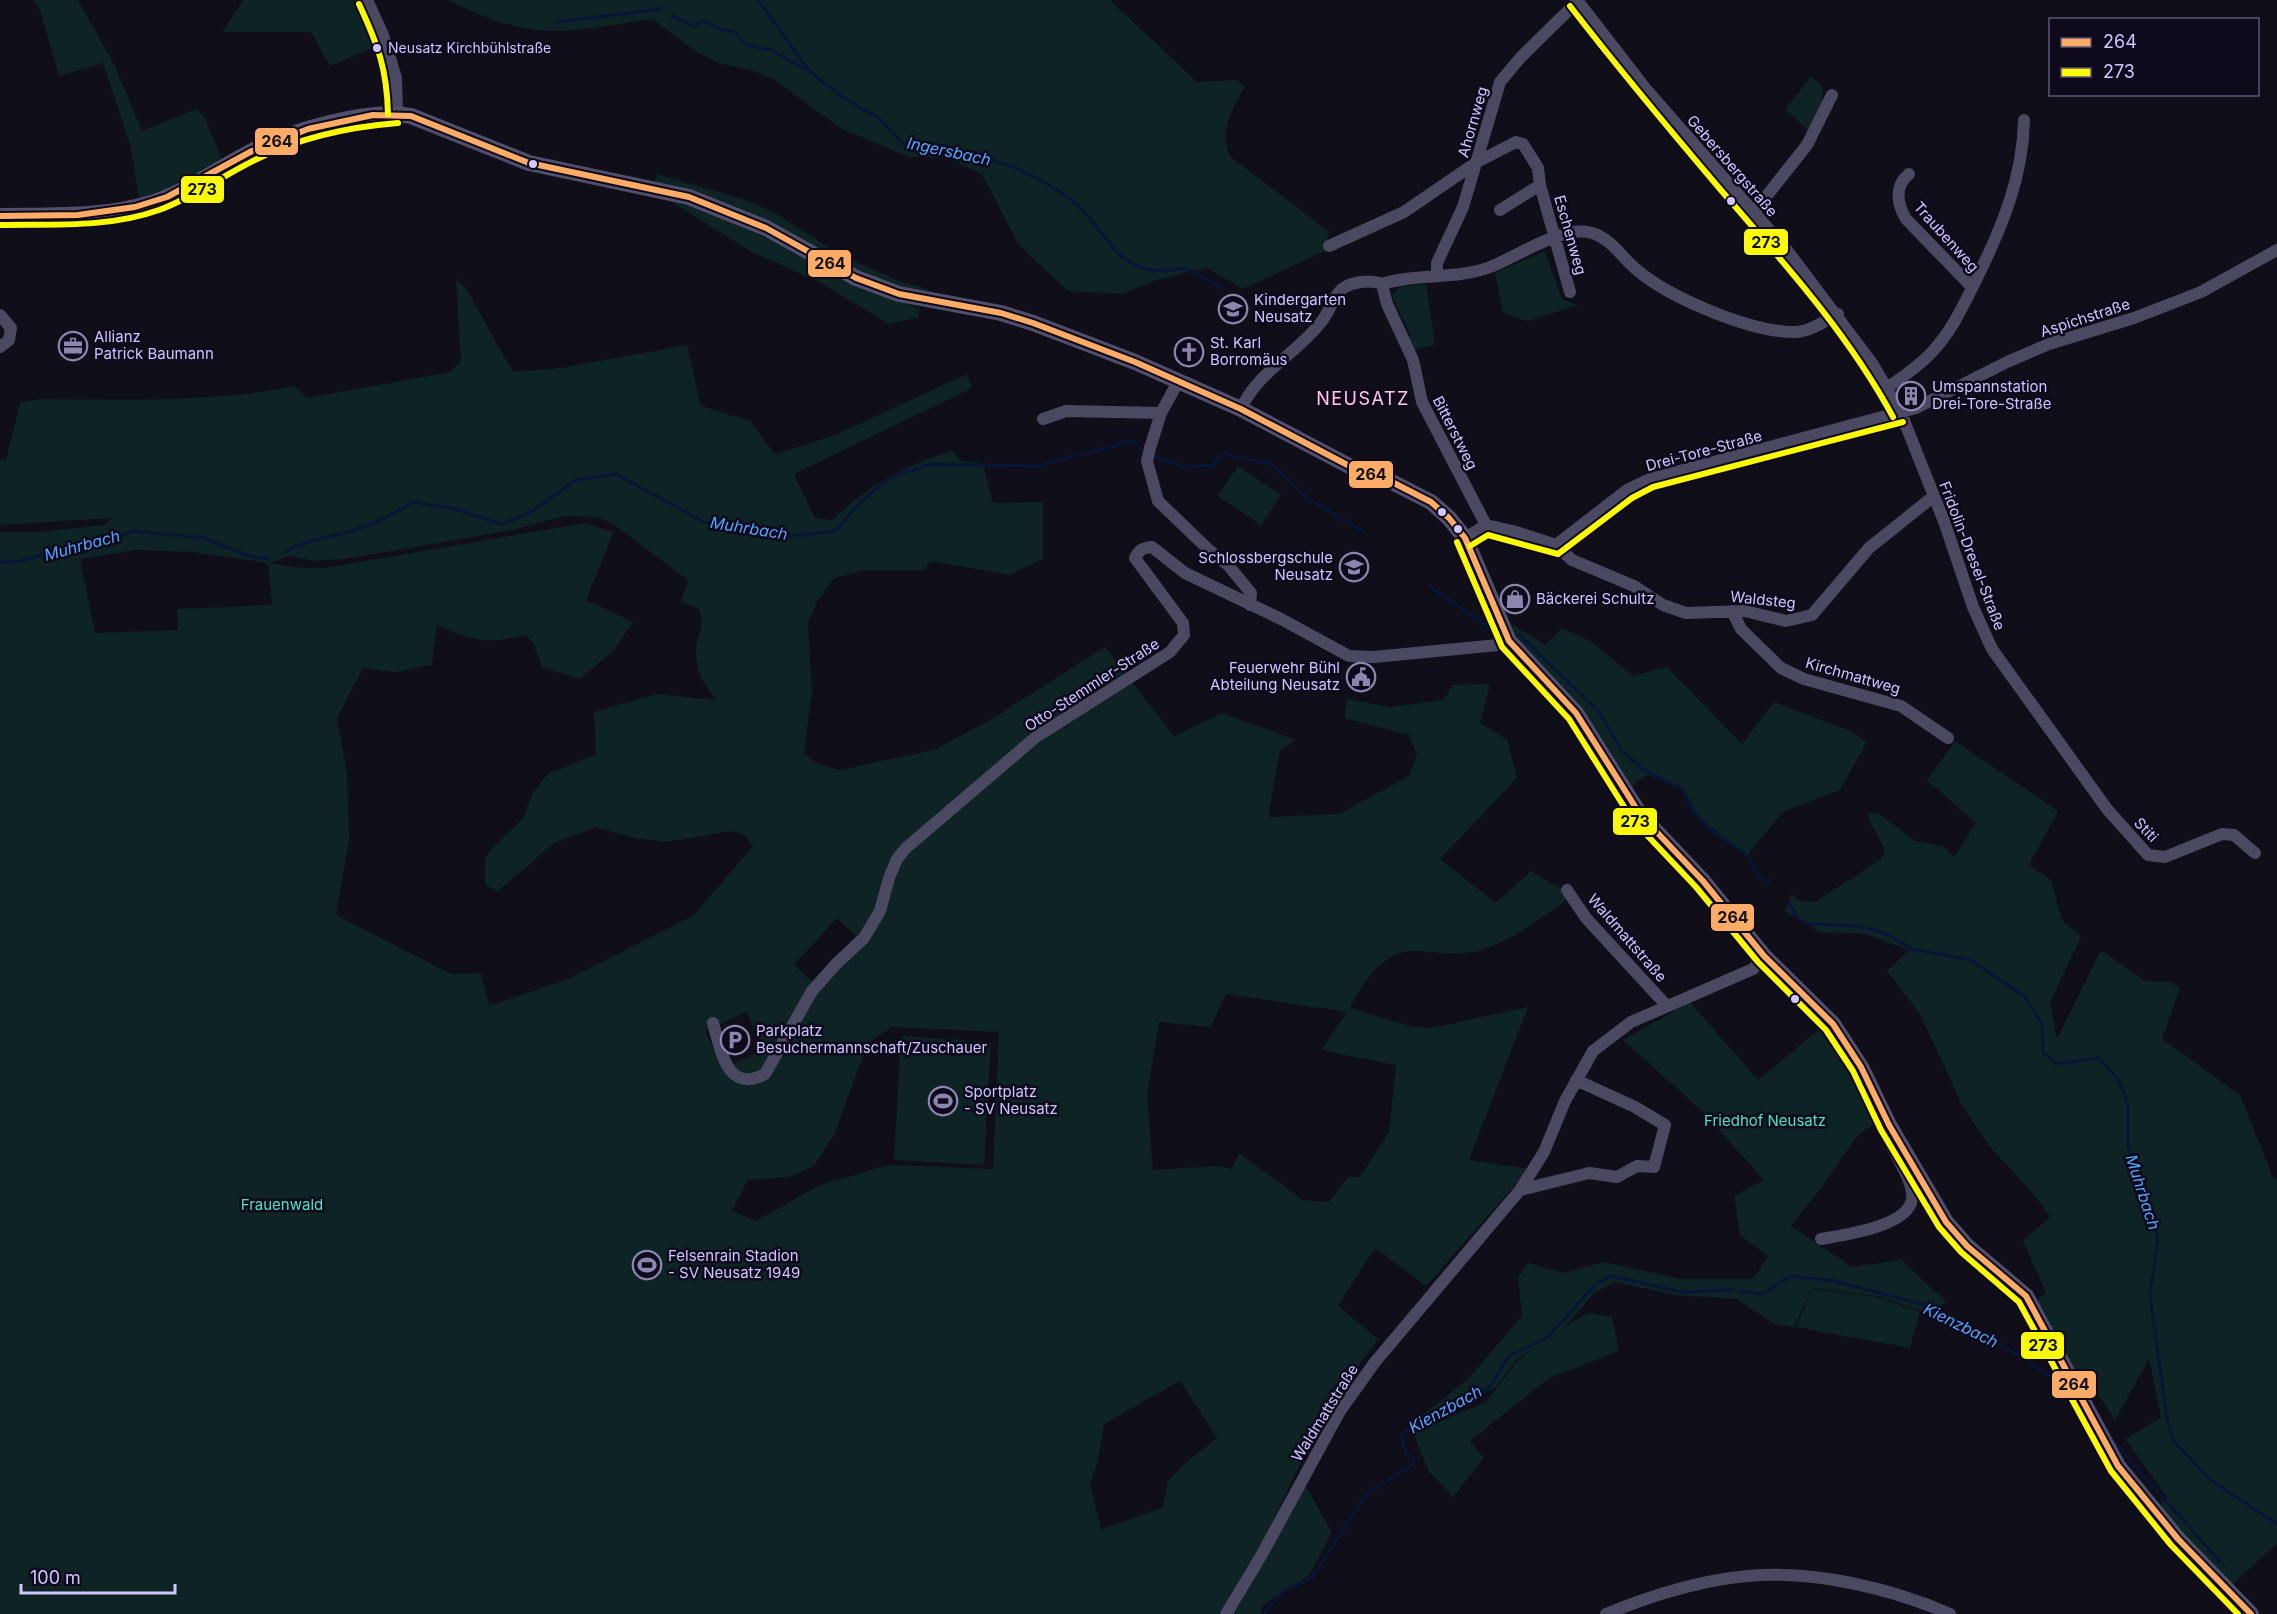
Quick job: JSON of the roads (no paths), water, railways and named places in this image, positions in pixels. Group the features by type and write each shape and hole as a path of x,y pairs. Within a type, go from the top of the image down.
{"main road":[{"path":"0,216 79,215 126,209 173,194 254,150 315,128 365,116 398,114 417,118 529,163 689,197 766,228 856,278 899,294 1001,313 1033,323 1136,362 1241,409 1355,469 1426,497 1449,518 1465,538 1509,641 1576,713 1636,808 1703,881 1764,956 1833,1024 1861,1067 1898,1140 1946,1222 1967,1246 2026,1296 2118,1466 2178,1539 2251,1614"}],"street":[{"path":"367,0 383,35 396,78 398,114"},
{"name":"Ahornweg","path":"1437,275 1437,263 1463,207 1490,108 1500,82 1521,57 1578,1"},
{"name":"Gebersbergstraße","path":"1578,1 1645,88 1786,249 1838,314 1888,387 1901,413"},
{"path":"1753,213 1807,145 1833,95"},
{"path":"1888,387 1931,353 1957,318 1997,236 2016,184 2024,149 2024,120"},
{"name":"Eschenweg","path":"1477,162 1510,144 1523,144 1538,168 1540,185 1570,292"},
{"path":"1329,246 1404,212 1477,162"},
{"name":"Traubenweg","path":"1909,174 1902,180 1898,197 1899,207 1906,219 1972,287"},
{"name":"Eschenweg","path":"1500,210 1540,185"},
{"path":"1241,409 1264,376 1307,341 1342,289 1364,282 1382,284 1487,268 1554,237 1590,232 1608,240 1635,269 1676,298 1732,318 1796,332 1812,328 1838,314"},
{"name":"Aspichstraße","path":"1901,413 2049,344 2134,318 2202,292 2277,250"},
{"name":"Bitterstweg","path":"1382,284 1387,304 1413,360 1422,402 1486,525"},
{"path":"0,315 11,328 9,340 0,347"},
{"path":"1178,382 1161,413 1147,461 1158,501 1228,565 1251,594 1250,606"},
{"path":"1043,419 1066,411 1161,413"},
{"name":"Fridolin-Dresel-Straße","path":"1901,413 1982,628 1992,649 2050,731"},
{"name":"Drei-Tore-Straße","path":"1556,545 1627,490 1650,479 1901,413"},
{"name":"Waldsteg","path":"1556,545 1572,560 1634,586 1663,605 1686,613 1745,611 1786,621 1812,615 1869,549 1934,496"},
{"path":"1465,538 1486,525 1556,545"},
{"name":"Otto-Stemmler-Straße","path":"713,1023 731,1074 740,1080 753,1081 765,1074 813,991 836,964 864,938 880,911 897,859 906,848 1036,737 1170,652 1184,634 1183,623 1138,564 1135,558 1138,551 1152,547 1185,573 1349,656 1374,657 1498,645 1509,641"},
{"name":"Kirchmattweg","path":"1732,611 1741,629 1781,668 1804,679 1901,706 1948,738"},
{"name":"Stiti","path":"2050,731 2107,809 2148,855 2165,857 2222,834 2234,835 2255,853"},
{"name":"Waldmattstraße","path":"1567,890 1586,918 1666,1005"},
{"name":"Waldmattstraße","path":"1226,1614 1261,1556 1311,1461 1360,1382 1520,1190 1544,1152 1576,1080 1593,1051 1623,1027 1666,1005 1753,969 1764,956"},
{"path":"1520,1190 1589,1173 1617,1177 1637,1166 1654,1167 1665,1125 1576,1080"},
{"path":"1821,1239 1882,1226 1908,1208 1912,1198 1910,1189 1892,1146 1898,1140"},
{"path":"1606,1614 1642,1600 1748,1576 1795,1577 1858,1584 1908,1596 1950,1614"}],"waterway":[{"path":"758,0 808,69"},
{"name":"Ingersbach","path":"556,22 662,9"},
{"name":"Ingersbach","path":"672,16 695,26 702,20 720,29 735,32 746,45 771,50 809,71 844,98 880,119 903,144 977,155 1030,175 1073,201 1119,254 1130,263 1144,269 1162,271 1185,268 1222,288"},
{"name":"Muhrbach","path":"285,552 310,541 368,525 414,502 456,509 502,524 531,512 576,480 616,474 704,522 792,536 835,531 862,501 891,477 931,464 1036,466 1133,441 1145,454"},
{"name":"Muhrbach","path":"1151,456 1185,467 1214,465 1222,453 1273,465 1307,498 1364,532"},
{"name":"Muhrbach","path":"0,562 20,561 88,543 109,541 133,531 204,538 249,556 268,559"},
{"name":"Muhrbach","path":"1429,586 1493,630"},
{"name":"Muhrbach","path":"1520,635 1599,712 1622,751 1641,768 1682,790 1695,813 1711,830 1748,856 1758,878 1769,881"},
{"name":"Muhrbach","path":"1788,902 1799,920 1808,924 1860,926 1887,934 1912,949 1971,960 2025,997 2042,1024 2043,1052 2056,1064 2099,1058 2119,1081 2128,1104 2128,1146 2158,1238 2150,1294 2167,1419 2173,1440 2208,1478 2277,1524"},
{"name":"Kienzbach","path":"1263,1614 1284,1591 1312,1578 1366,1494 1414,1464 1413,1457 1406,1454 1401,1434 1482,1392 1491,1385 1509,1356 1548,1337 1596,1284 1612,1276 1681,1292 1733,1290"},
{"name":"Kienzbach","path":"1739,1291 1763,1294 1790,1276 1835,1281 1928,1306 1989,1337 2066,1386"},
{"name":"Kienzbach","path":"2113,1441 2224,1566"}],"place":[{"name":"Neusatz Kirchbühlstraße","path":"377,48"},
{"name":"Kindergarten Neusatz","path":"1233,309"},
{"name":"Allianz Patrick Baumann","path":"73,346"},
{"name":"St. Karl Borromäus","path":"1189,352"},
{"name":"Umspannstation Drei-Tore-Straße","path":"1911,396"},
{"name":"Schlossbergschule Neusatz","path":"1354,567"},
{"name":"Bäckerei Schultz","path":"1515,599"},
{"name":"Feuerwehr Bühl Abteilung Neusatz","path":"1361,677"},
{"name":"Parkplatz Besuchermannschaft/Zuschauer","path":"735,1040"},
{"name":"Sportplatz - SV Neusatz","path":"943,1101"},
{"name":"Felsenrain Stadion - SV Neusatz 1949","path":"647,1265"}],"district":[{"name":"NEUSATZ","path":"1363,399"}],"park label":[{"name":"Friedhof Neusatz","path":"1765,1121"},
{"name":"Frauenwald","path":"282,1205"}]}
